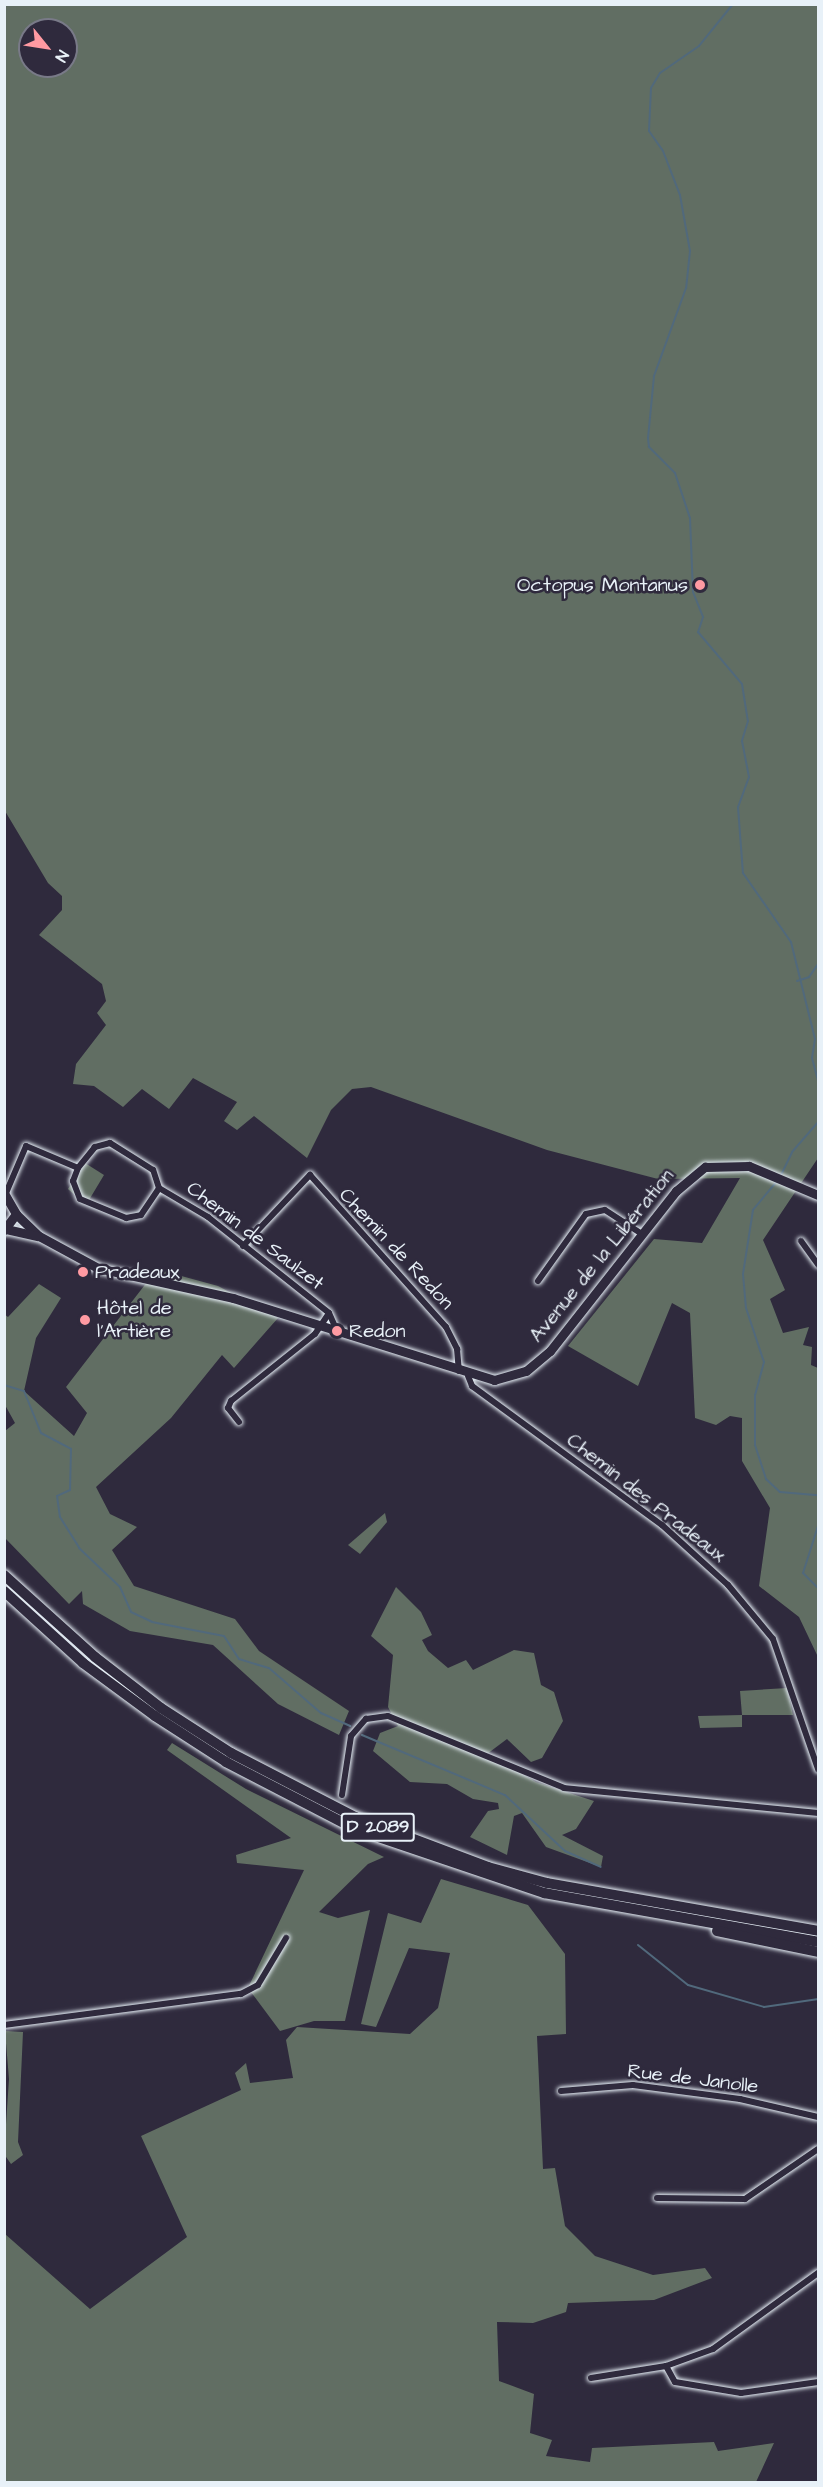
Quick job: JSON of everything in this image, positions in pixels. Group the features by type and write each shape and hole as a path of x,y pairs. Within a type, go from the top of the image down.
{"highway":[{"name":"D 2089","path":"4,1573 24,1596 161,1708 231,1754 355,1817 478,1864 547,1883 819,1931"},
{"name":"D 2089","path":"4,1593 23,1612 155,1716 226,1762 355,1829 486,1877 659,1915 819,1942"},
{"path":"659,1915 819,1952"}],"main road":[{"name":"Avenue de la Libération","path":"16,1214 39,1236 98,1268 233,1298 463,1374 494,1380 534,1366 693,1174 717,1163 749,1166 816,1194"},
{"path":"5,1193 16,1214 5,1229"},
{"name":"Avenue de la Libération","path":"5,1229 39,1236"}],"street":[{"path":"110,1143 153,1170 159,1188 141,1215 126,1218 80,1198 73,1181 78,1168 94,1147 110,1143"},
{"path":"5,1193 26,1146 78,1168"},
{"name":"Chemin de Redon","path":"243,1246 310,1175 446,1327 460,1359 463,1374"},
{"name":"Chemin de Saulzet","path":"159,1188 208,1217 329,1313 337,1331"},
{"path":"538,1281 586,1214 605,1210 642,1234"},
{"path":"801,1241 819,1264"},
{"name":"Chemin de Saulzet","path":"239,1422 228,1408 231,1401 321,1326 329,1313"},
{"name":"Chemin des Pradeaux","path":"463,1374 472,1386 662,1526 728,1584 773,1639 819,1769"},
{"path":"342,1795 351,1736 366,1719 388,1716 564,1788 819,1813"},
{"path":"4,2025 241,1994 258,1985 286,1938"},
{"name":"Rue de Janolle","path":"561,2091 633,2085 740,2099 819,2117"},
{"path":"657,2198 745,2199 819,2149"},
{"path":"591,2378 666,2366 713,2349 819,2273"},
{"path":"666,2366 675,2382 741,2393 819,2382"}],"green space":[{"path":"5,5 818,5 818,1158 763,1240 785,1290 770,1299 783,1333 809,1327 803,1345 812,1347 811,1365 818,1368 818,1657 799,1617 759,1586 770,1508 742,1461 742,1418 730,1416 716,1425 695,1418 690,1313 672,1303 638,1386 568,1346 654,1239 702,1243 740,1178 658,1179 547,1150 371,1087 352,1089 331,1110 307,1158 254,1116 237,1130 224,1121 237,1102 193,1078 169,1109 142,1089 123,1107 94,1086 73,1084 76,1064 106,1025 97,1013 106,1001 102,984 39,935 62,910 62,896 48,883 5,811"},
{"path":"85,1163 104,1175 86,1205 68,1189"},
{"path":"163,1271 218,1286 278,1318 234,1368 222,1355 171,1418 96,1487 110,1514 137,1527 112,1550 134,1586 235,1619 259,1651 349,1711 339,1735 278,1704 213,1645 130,1631 83,1604 82,1591 69,1604 5,1538 5,1431 15,1423 5,1405 4,1314 8,1317 39,1284 61,1298 36,1338 24,1391 74,1436 87,1413 66,1387 154,1273"},
{"path":"385,1513 387,1522 360,1554 348,1545"},
{"path":"396,1587 421,1612 432,1635 422,1640 428,1651 448,1668 466,1660 473,1670 514,1650 534,1653 541,1685 554,1692 563,1721 542,1758 531,1762 507,1739 487,1754 536,1782 594,1801 576,1829 562,1835 603,1856 601,1867 546,1847 522,1813 514,1816 507,1855 470,1837 488,1811 499,1809 498,1803 473,1799 447,1784 410,1782 373,1751 380,1733 398,1726 388,1707 393,1655 371,1636"},
{"path":"787,1688 793,1715 742,1715 740,1691"},
{"path":"742,1715 742,1727 700,1728 698,1716"},
{"path":"172,1743 246,1789 384,1857 368,1864 319,1912 338,1918 370,1910 345,2021 314,2021 280,2031 248,1988 304,1870 237,1863 236,1855 291,1838 167,1750"},
{"path":"441,1879 528,1905 565,1954 566,2034 537,2036 543,2169 555,2168 565,2226 595,2256 653,2275 705,2268 712,2278 654,2300 568,2303 566,2312 533,2323 497,2322 499,2381 534,2394 530,2433 552,2440 546,2456 590,2462 592,2448 714,2442 718,2451 774,2443 756,2482 5,2482 5,2234 90,2309 187,2237 141,2136 241,2090 235,2073 246,2063 250,2083 293,2078 286,2040 297,2027 410,2034 438,2008 450,1953 409,1948 376,2027 361,2024 388,1913 421,1923"},
{"path":"5,2031 23,2032 18,2142 23,2155 11,2164 4,2154 9,2079"}],"waterway":[{"path":"733,4 699,46 660,73 651,88 649,131 663,151 680,195 690,251 686,288 654,376 648,438 649,447 675,473 690,518 693,592 703,617 698,632 742,684 748,721 742,741 749,777 738,807 743,873 791,942 815,1039 812,1058 818,1081"},
{"path":"797,981 809,977 818,964"},
{"path":"781,1175 792,1152 818,1122"},
{"path":"778,1180 753,1210 743,1274 746,1308 764,1362 755,1395 755,1445 766,1479 780,1492 818,1495"},
{"path":"4,1385 24,1391 41,1433 71,1449 70,1490 57,1496 60,1517 79,1548 120,1587 131,1612 152,1622 224,1636 239,1659 269,1668 321,1713 350,1726"},
{"path":"818,1526 803,1573 818,1588"},
{"path":"362,1735 505,1795 565,1851 601,1867"},
{"path":"638,1945 688,1985 764,2007 818,1999"}],"place":[{"name":"Octopus Montanus","path":"700,585"},
{"name":"Pradeaux","path":"83,1272"},
{"name":"Hôtel de l'Artière","path":"85,1320"},
{"name":"Redon","path":"337,1331"}]}
